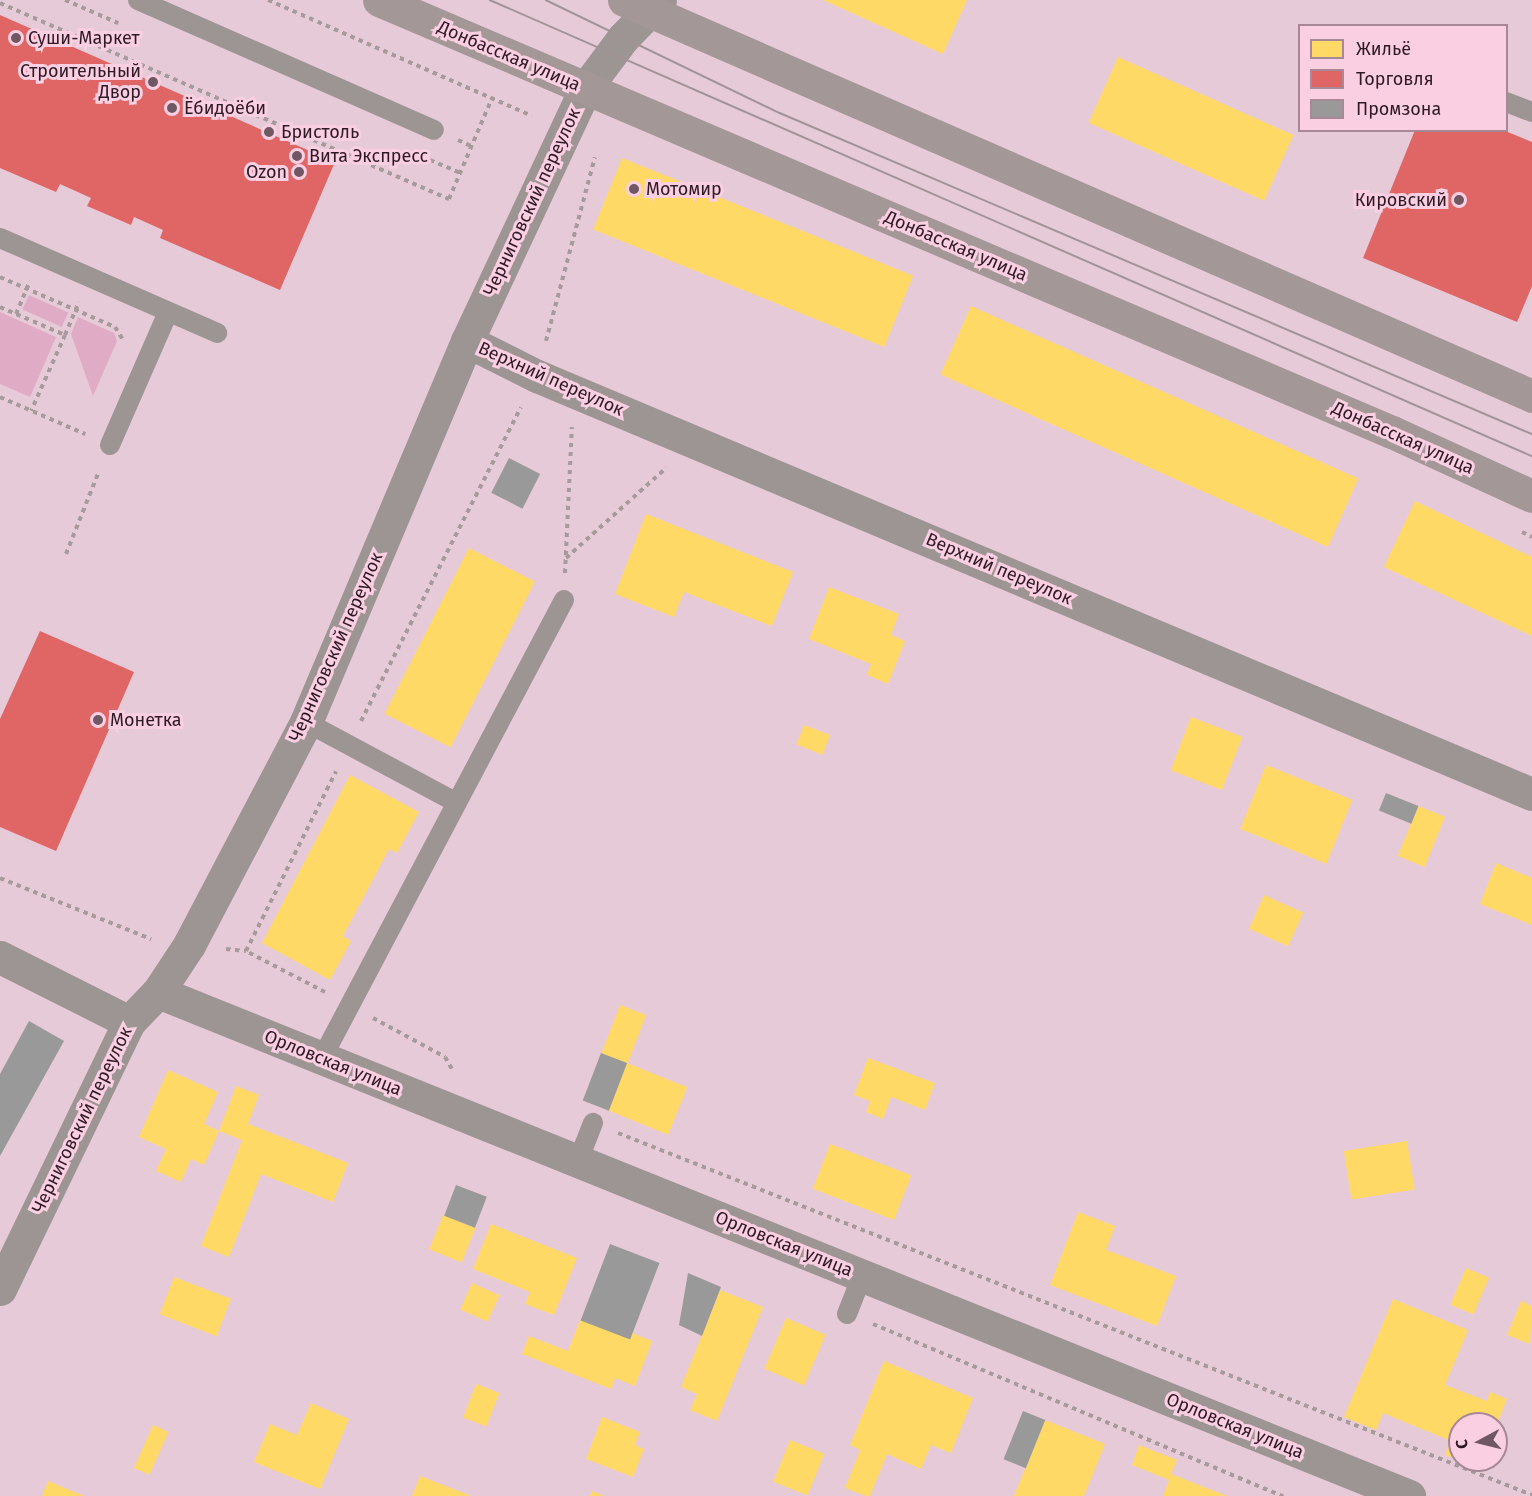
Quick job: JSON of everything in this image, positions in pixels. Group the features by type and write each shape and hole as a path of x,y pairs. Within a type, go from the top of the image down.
{"main road":[{"name":"Донбасская улица","path":"378,0 1382,427 1532,496"},
{"path":"645,4 1529,388"}],"street":[{"name":"Черниговский переулок","path":"1,1284 129,1022 159,992 189,945 306,722 467,341 565,130 585,89 645,4"},
{"name":"Верхний переулок","path":"467,341 537,376 1532,794"},
{"path":"0,957 129,1022"},
{"name":"Орловская улица","path":"159,992 1409,1496"}],"lane":[{"path":"138,0 434,130"},
{"path":"1508,103 1532,112"},
{"path":"0,238 217,333"},
{"path":"110,445 168,312"},
{"path":"322,1058 564,600"},
{"path":"306,722 458,803"},
{"path":"579,1161 593,1123"},
{"path":"847,1314 862,1276"}],"path":[{"path":"268,0 565,130"},
{"path":"0,3 448,199 492,98"},
{"path":"456,1076 445,1057 246,951 537,376 598,145"},
{"path":"0,277 115,327 123,336 124,346"},
{"path":"0,307 65,335 31,411"},
{"path":"564,600 573,391"},
{"path":"0,398 85,434 89,425"},
{"path":"66,554 110,445"},
{"path":"566,558 667,468 722,453"},
{"path":"0,878 147,938"},
{"path":"593,1123 1532,1495"},
{"path":"847,1314 1283,1496"}],"shaded area":[{"path":"29,295 68,312 62,327 22,310"},
{"path":"0,312 56,337 30,397 0,384"},
{"path":"78,317 114,333 117,341 93,396 71,334"}],"building: Жильё":[{"path":"823,0 967,0 943,54"},
{"path":"1118,57 1293,135 1264,201 1089,123"},
{"path":"622,158 913,276 884,347 593,229"},
{"path":"971,306 1358,478 1328,547 940,375"},
{"path":"1415,501 1532,557 1532,636 1384,567"},
{"path":"646,514 793,572 772,626 684,592 674,617 615,594"},
{"path":"469,548 535,582 450,747 385,714"},
{"path":"829,587 899,614 891,635 905,641 888,684 867,675 871,664 809,639"},
{"path":"1191,717 1242,737 1222,790 1171,770"},
{"path":"804,725 830,735 823,755 796,745"},
{"path":"1266,765 1352,800 1326,864 1240,829"},
{"path":"350,775 419,812 397,853 389,849 343,936 351,941 330,980 262,943"},
{"path":"1418,806 1445,817 1425,867 1398,856"},
{"path":"1496,863 1532,878 1532,925 1480,904"},
{"path":"1264,895 1303,912 1288,946 1249,929"},
{"path":"620,1005 646,1015 628,1064 601,1054"},
{"path":"868,1058 935,1083 925,1110 891,1097 883,1119 866,1112 870,1101 854,1095"},
{"path":"627,1063 687,1087 668,1135 608,1110"},
{"path":"168,1070 218,1092 204,1124 219,1131 204,1165 191,1159 181,1182 156,1171 166,1149 139,1137"},
{"path":"236,1086 259,1095 248,1124 348,1163 333,1202 261,1174 229,1257 201,1246 242,1140 219,1131"},
{"path":"1407,1141 1415,1189 1351,1199 1344,1151"},
{"path":"830,1144 911,1175 894,1220 813,1189"},
{"path":"1078,1212 1115,1226 1106,1250 1176,1276 1157,1326 1050,1285"},
{"path":"443,1215 475,1228 462,1262 429,1249"},
{"path":"491,1224 577,1258 554,1315 525,1304 530,1292 473,1269"},
{"path":"1466,1268 1489,1278 1473,1315 1450,1305"},
{"path":"174,1277 231,1299 217,1336 160,1314"},
{"path":"472,1283 499,1295 488,1322 460,1309"},
{"path":"720,1290 763,1307 717,1421 690,1410 697,1394 681,1387"},
{"path":"1393,1299 1468,1330 1445,1385 1487,1401 1490,1392 1507,1399 1502,1412 1448,1412 1448,1440 1383,1413 1376,1430 1344,1417"},
{"path":"1521,1301 1532,1306 1530,1344 1507,1335"},
{"path":"786,1318 826,1335 804,1385 765,1369"},
{"path":"580,1320 630,1339 632,1333 652,1341 635,1386 615,1378 611,1389 522,1354 529,1336 568,1351"},
{"path":"884,1361 973,1398 951,1453 931,1445 921,1469 887,1454 870,1496 866,1496 845,1488 860,1450 850,1445"},
{"path":"476,1384 499,1393 486,1427 463,1418"},
{"path":"311,1403 349,1419 320,1489 254,1462 270,1424 297,1435"},
{"path":"602,1417 640,1432 635,1445 644,1449 633,1477 586,1459"},
{"path":"1045,1420 1105,1444 1084,1496 1014,1496"},
{"path":"153,1425 169,1432 149,1475 134,1468"},
{"path":"790,1440 824,1454 807,1496 773,1482"},
{"path":"1139,1445 1177,1460 1171,1474 1227,1496 1163,1496 1169,1480 1132,1465"},
{"path":"420,1476 456,1490 471,1496 412,1496"},
{"path":"48,1481 84,1496 42,1496"},
{"path":"592,1491 604,1496 590,1496"}],"building: Торговля":[{"path":"0,15 335,162 280,290 160,238 163,230 134,217 131,225 87,206 91,198 60,184 56,192 0,168"},
{"name":"Кировский","path":"1414,132 1508,132 1532,142 1532,286 1517,322 1363,258"},
{"path":"40,631 134,672 56,851 0,827 0,719"}],"building: Промзона":[{"path":"509,458 540,474 522,509 491,493"},
{"path":"1386,793 1418,806 1411,824 1379,811"},
{"path":"29,1021 64,1041 0,1156 0,1074"},
{"path":"601,1053 627,1063 609,1111 583,1101"},
{"path":"456,1185 487,1197 475,1228 444,1216"},
{"path":"610,1244 659,1263 630,1340 581,1321"},
{"path":"688,1273 721,1287 702,1336 679,1325"},
{"path":"1023,1411 1045,1420 1026,1468 1004,1459"}],"tram line":[{"path":"490,0 1532,456"},
{"path":"546,0 780,113 1532,434"}],"place":[{"name":"Суши-Маркет","path":"16,38"},
{"name":"Строительный Двор","path":"153,82"},
{"name":"Ёбидоёби","path":"172,108"},
{"name":"Бристоль","path":"269,132"},
{"name":"Вита Экспресс","path":"297,156"},
{"name":"Ozon","path":"299,172"},
{"name":"Мотомир","path":"634,189"},
{"name":"Кировский","path":"1459,200"},
{"name":"Монетка","path":"98,720"}]}
